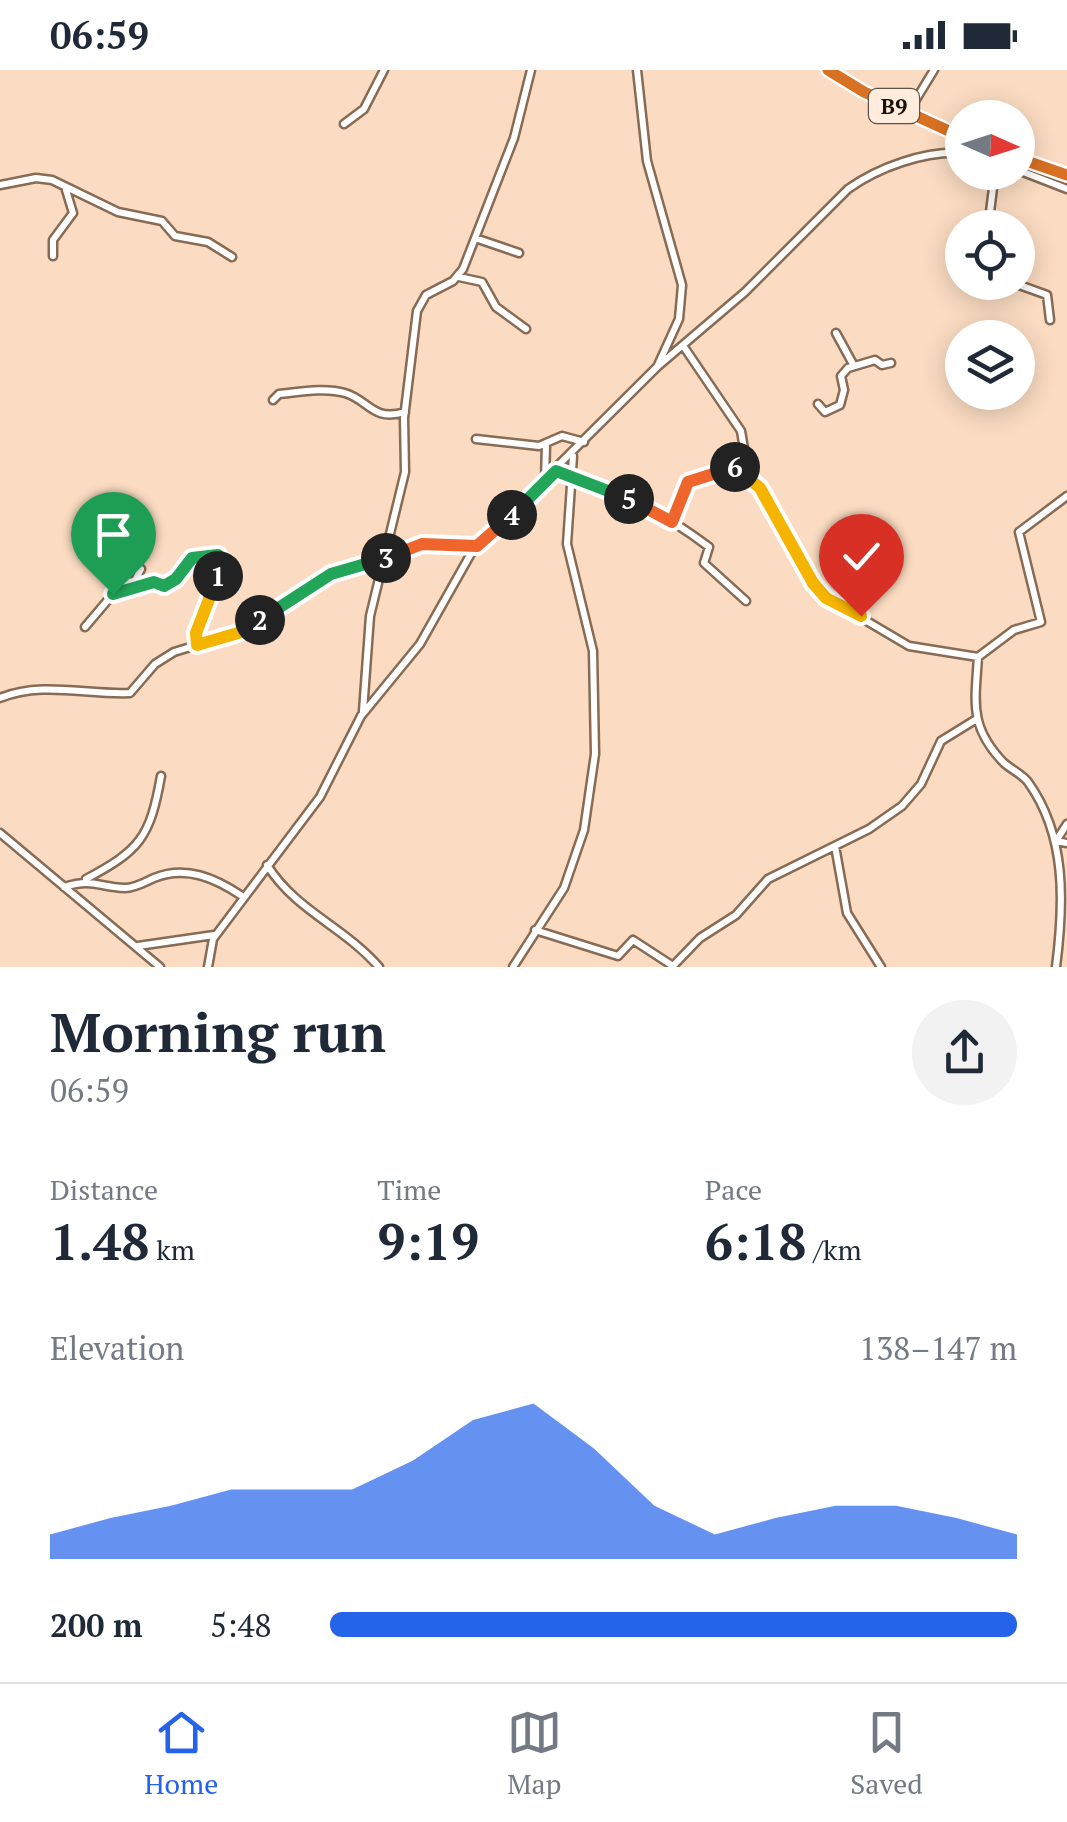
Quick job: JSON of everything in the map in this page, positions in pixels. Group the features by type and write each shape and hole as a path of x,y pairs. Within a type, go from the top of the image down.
{"highway":[{"name":"B9","path":"828,70 945,129"},
{"path":"1035,164 1067,175"}],"street":[{"path":"344,124 364,108 384,70"},
{"path":"363,713 369,624 405,472 405,412 419,306 430,292 458,276 514,138 531,70"},
{"path":"637,70 650,172 666,215 682,284 679,320 657,367"},
{"path":"908,112 934,70"},
{"path":"208,967 215,935 326,788 363,713 420,644 477,546 546,482 657,367 684,347 860,180 935,152 945,152"},
{"path":"1035,177 1067,189"},
{"path":"0,186 36,178 63,184 118,212 162,221 174,236 208,242 232,257"},
{"path":"53,256 53,240 73,213 63,184"},
{"path":"476,238 519,253"},
{"path":"458,276 482,282 496,307 526,328"},
{"path":"1035,290 1048,295 1050,320"},
{"path":"836,333 854,366"},
{"path":"684,347 741,431 752,478 821,594 909,646 978,658 1014,630 1041,622 1018,532 1067,496"},
{"path":"818,404 825,412 840,405 842,372 875,360 882,365 891,363"},
{"path":"273,400 278,394 332,390 353,396 367,410 391,415 405,412"},
{"path":"476,439 507,445 546,443 554,436 585,442"},
{"path":"546,443 546,482"},
{"path":"512,967 564,888 584,830 596,746 593,647 582,592 568,560 573,454"},
{"path":"672,522 688,482 747,461"},
{"path":"736,467 752,478"},
{"path":"556,471 620,494 709,547 702,561 746,600"},
{"path":"0,698 30,688 95,695 130,693 160,660 246,630 331,574 422,544 477,546"},
{"path":"85,626 113,594 154,582 164,586 176,579 192,558 218,555 222,560 196,633 197,645"},
{"path":"130,590 141,569"},
{"path":"978,658 975,720 1002,760 1027,781 1056,841 1062,889 1056,967"},
{"path":"535,930 614,955 622,955 634,940 673,967 696,942 736,915 768,879 835,846 902,806 918,789 941,741 975,720"},
{"path":"80,882 138,847 153,817 161,776"},
{"path":"1056,841 1067,824"},
{"path":"0,833 160,967"},
{"path":"1056,841 1067,843"},
{"path":"835,846 847,914 881,967"},
{"path":"266,865 289,897 348,937 379,967"},
{"path":"63,888 93,880 128,888 184,872 203,875 242,896"},
{"path":"136,946 215,935"}],"route":[{"path":"113,594 154,582 164,586 176,579 192,558 218,555 222,560 215,585 196,633 200,645 246,630 331,574 410,546 438,542 460,548 477,546 556,471 620,494 672,522 688,482 734,466 752,478 763,494 817,589 861,616"}]}
